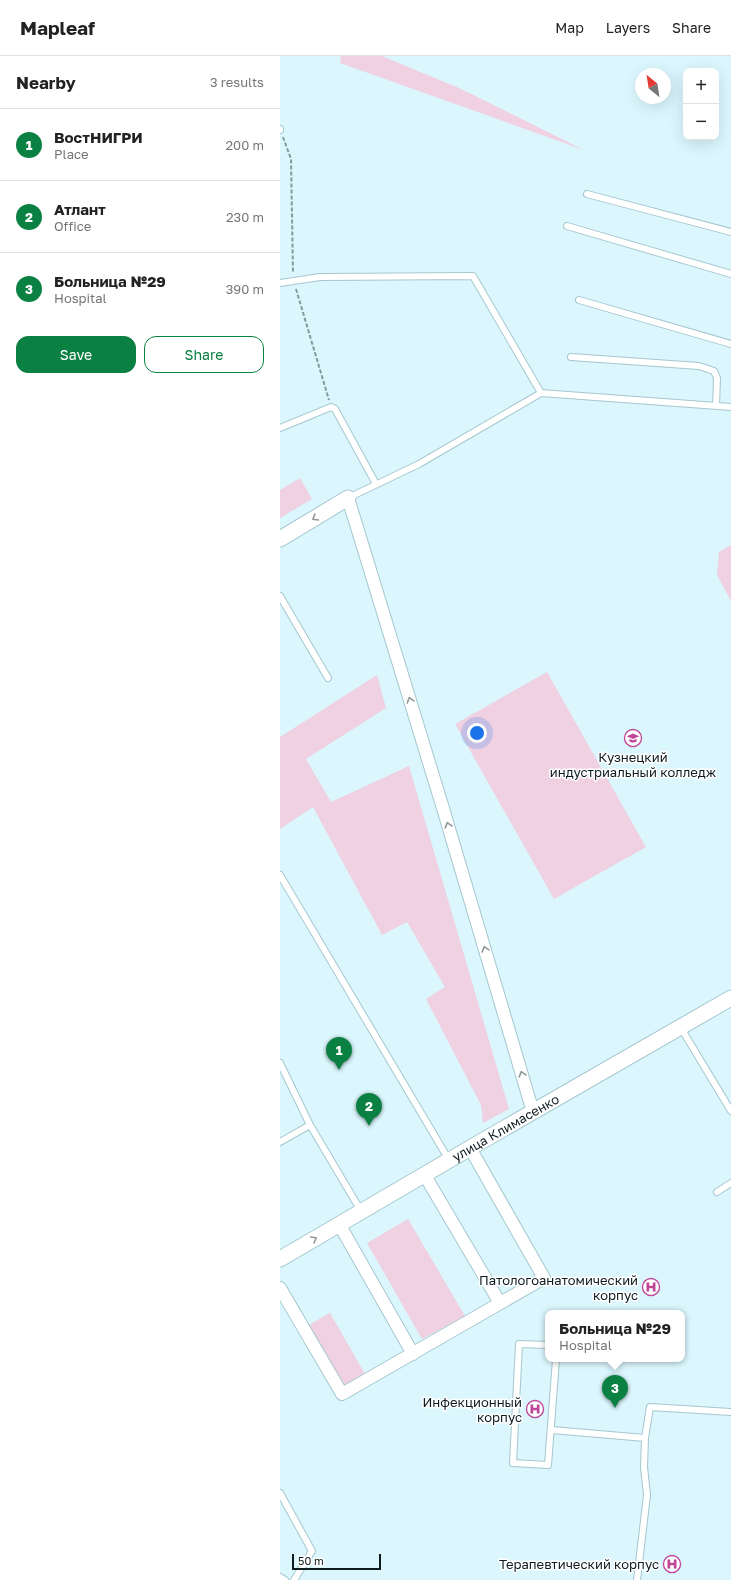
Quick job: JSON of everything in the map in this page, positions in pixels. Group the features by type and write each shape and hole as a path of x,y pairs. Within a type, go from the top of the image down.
{"street":[{"path":"280,539 348,498 442,805 533,1112"},
{"name":"улица Климасенко","path":"280,1259 424,1174 731,998"},
{"path":"280,1288 342,1394 544,1278 470,1148"},
{"path":"424,1174 500,1303"},
{"path":"339,1224 413,1354"}],"lane":[{"path":"587,194 731,232"},
{"path":"567,226 731,274"},
{"path":"280,283 320,277 472,276 541,393"},
{"path":"579,300 731,344"},
{"path":"571,357 699,366 714,371 717,378 716,406"},
{"path":"348,498 419,464 541,393 731,407"},
{"path":"280,428 331,407 339,413 376,484"},
{"path":"280,596 328,678"},
{"path":"280,875 449,1160"},
{"path":"681,1026 731,1110"},
{"path":"280,1064 310,1125 361,1212"},
{"path":"280,1142 310,1125"},
{"path":"717,1192 731,1183"},
{"path":"545,1345 519,1344 513,1463 548,1465 552,1430 556,1362"},
{"path":"637,1580 647,1495 644,1467 650,1407 731,1412"},
{"path":"552,1430 646,1438"},
{"path":"280,1494 312,1551 294,1580"},
{"path":"280,1577 285,1580"}],"path":[{"path":"280,129 291,159 293,281 331,407"}],"shaded area":[{"path":"341,56 382,56 459,88 584,150 340,63"},
{"path":"300,478 312,499 280,518 280,490"},
{"path":"731,545 731,601 717,575 719,552"},
{"path":"547,672 646,847 554,899 455,724"},
{"path":"377,675 386,708 306,759 331,802 409,766 509,1109 483,1123 481,1105 426,999 445,987 407,922 382,935 313,807 280,829 280,737"},
{"path":"408,1219 465,1316 422,1339 367,1243"},
{"path":"330,1313 365,1374 342,1387 307,1326"}],"place":[{"name":"Кузнецкий индустриальный колледж","path":"633,738"},
{"name":"ВостНИГРИ","path":"339,1070"},
{"name":"Атлант","path":"369,1126"},
{"name":"Патологоанатомический корпус","path":"651,1287"},
{"name":"Больница №29","path":"615,1408"},
{"name":"Инфекционный корпус","path":"535,1409"},
{"name":"Терапевтический корпус","path":"672,1564"}]}
